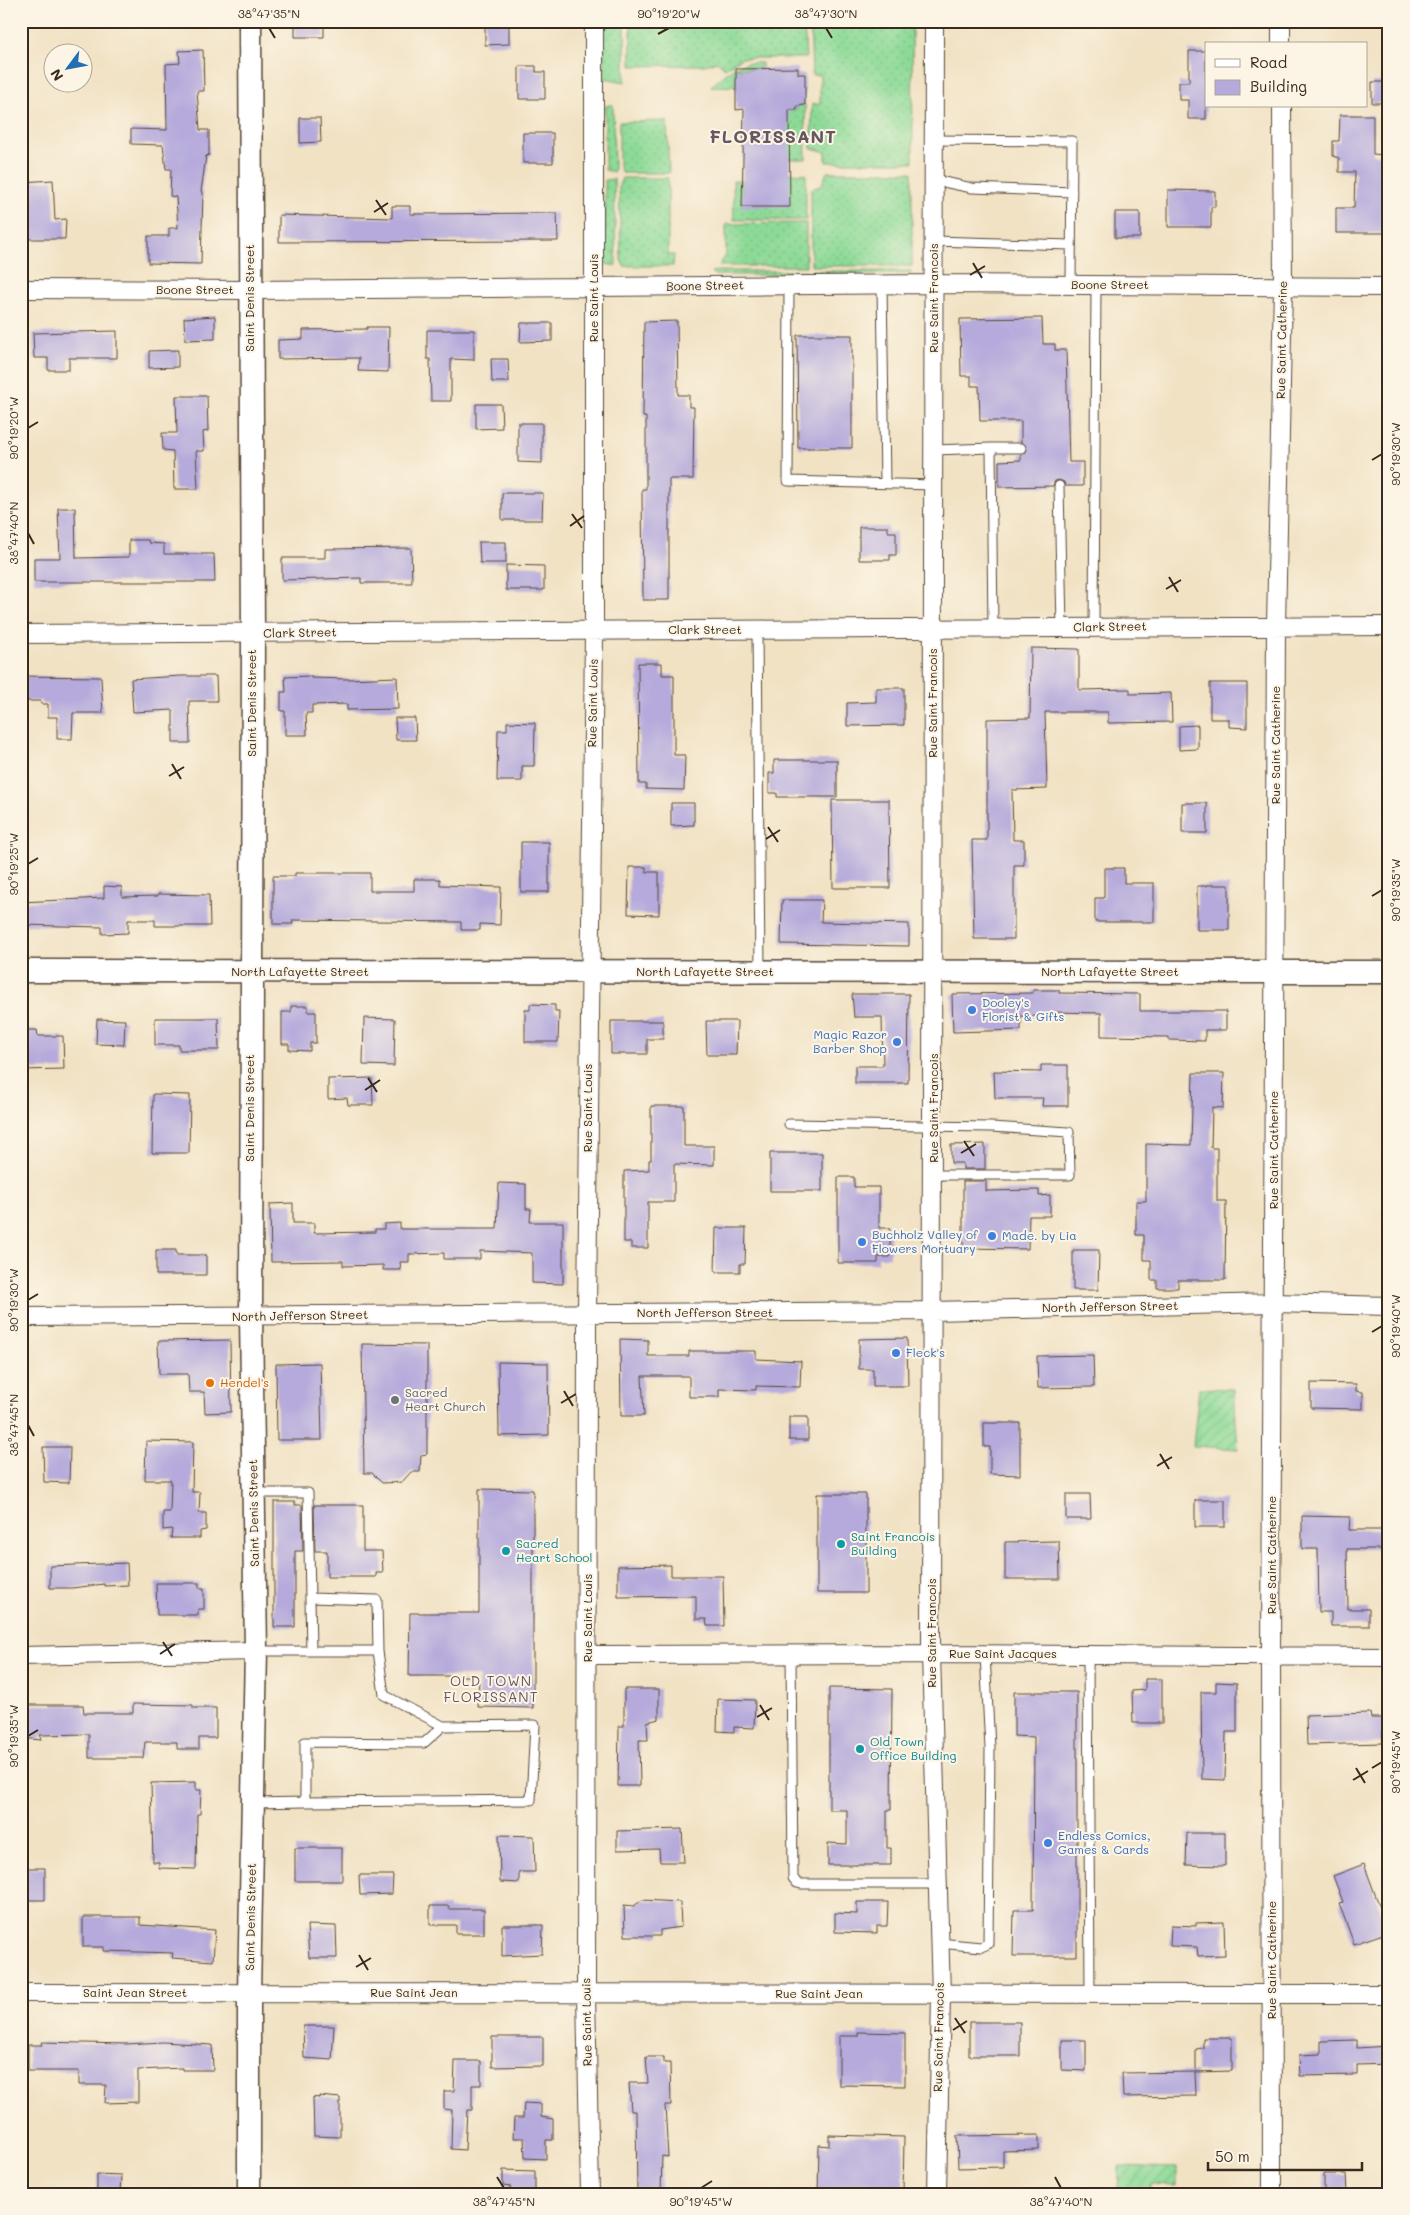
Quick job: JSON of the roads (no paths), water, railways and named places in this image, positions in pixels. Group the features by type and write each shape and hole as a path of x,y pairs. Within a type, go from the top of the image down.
{"street":[{"name":"Saint Denis Street","path":"249,2194 249,1993 256,1651 251,1317 250,972 253,634 250,21"},
{"name":"Rue Saint Louis","path":"590,2194 586,1994 588,1655 587,1314 594,630 594,21"},
{"name":"Rue Saint Francois","path":"934,21 932,1654 940,1994 937,2194"},
{"path":"1281,21 1281,42"},
{"name":"Rue Saint Catherine","path":"1272,2194 1271,1656 1276,626 1283,286 1282,108"},
{"name":"Boone Street","path":"21,290 250,290 882,284 1389,287"},
{"name":"Clark Street","path":"21,634 1389,626"},
{"name":"North Lafayette Street","path":"21,971 1389,972"},
{"name":"North Jefferson Street","path":"21,1317 251,1317 933,1311 1274,1303 1389,1306"},
{"path":"21,1656 256,1651"},
{"name":"Rue Saint Jacques","path":"588,1655 985,1654 1389,1657"},
{"name":"Saint Jean Street","path":"21,1993 249,1993"},
{"name":"Rue Saint Jean","path":"249,1993 1389,1994"}],"lane":[{"path":"934,140 1072,141 1071,285"},
{"path":"934,180 972,188 1072,192"},
{"path":"934,241 1071,245"},
{"path":"882,284 885,484"},
{"path":"789,285 788,481 933,484"},
{"path":"1094,628 1096,285"},
{"path":"991,448 993,629"},
{"path":"934,450 1021,448"},
{"path":"1059,486 1062,628"},
{"path":"757,630 760,972"},
{"path":"789,1124 992,1127 1069,1132 1070,1175 933,1175"},
{"path":"254,1493 308,1493 311,1651"},
{"path":"253,1803 531,1800 535,1725 443,1726 384,1695 378,1651 377,1600 310,1598"},
{"path":"256,1651 378,1651"},
{"path":"791,1654 793,1878 801,1884 938,1884"},
{"path":"939,1943 981,1947 988,1944 990,1748 985,1654"},
{"path":"1088,1655 1090,1994"},
{"path":"305,1802 305,1742 424,1743 443,1726"}],"place":[{"name":"Dooley's Florist & Gifts","path":"972,1010"},
{"name":"Magic Razor Barber Shop","path":"897,1042"},
{"name":"Made. by Lia","path":"992,1236"},
{"name":"Buchholz Valley of Flowers Mortuary","path":"862,1242"},
{"name":"Fleck's","path":"896,1353"},
{"name":"Hendel's","path":"210,1383"},
{"name":"Sacred Heart Church","path":"395,1400"},
{"name":"Saint Francois Building","path":"841,1544"},
{"name":"Sacred Heart School","path":"506,1551"},
{"name":"Old Town Office Building","path":"860,1749"},
{"name":"Endless Comics, Games & Cards","path":"1048,1843"}],"district":[{"name":"FLORISSANT","path":"773,137"},
{"name":"OLD TOWN FLORISSANT","path":"491,1689"}]}
